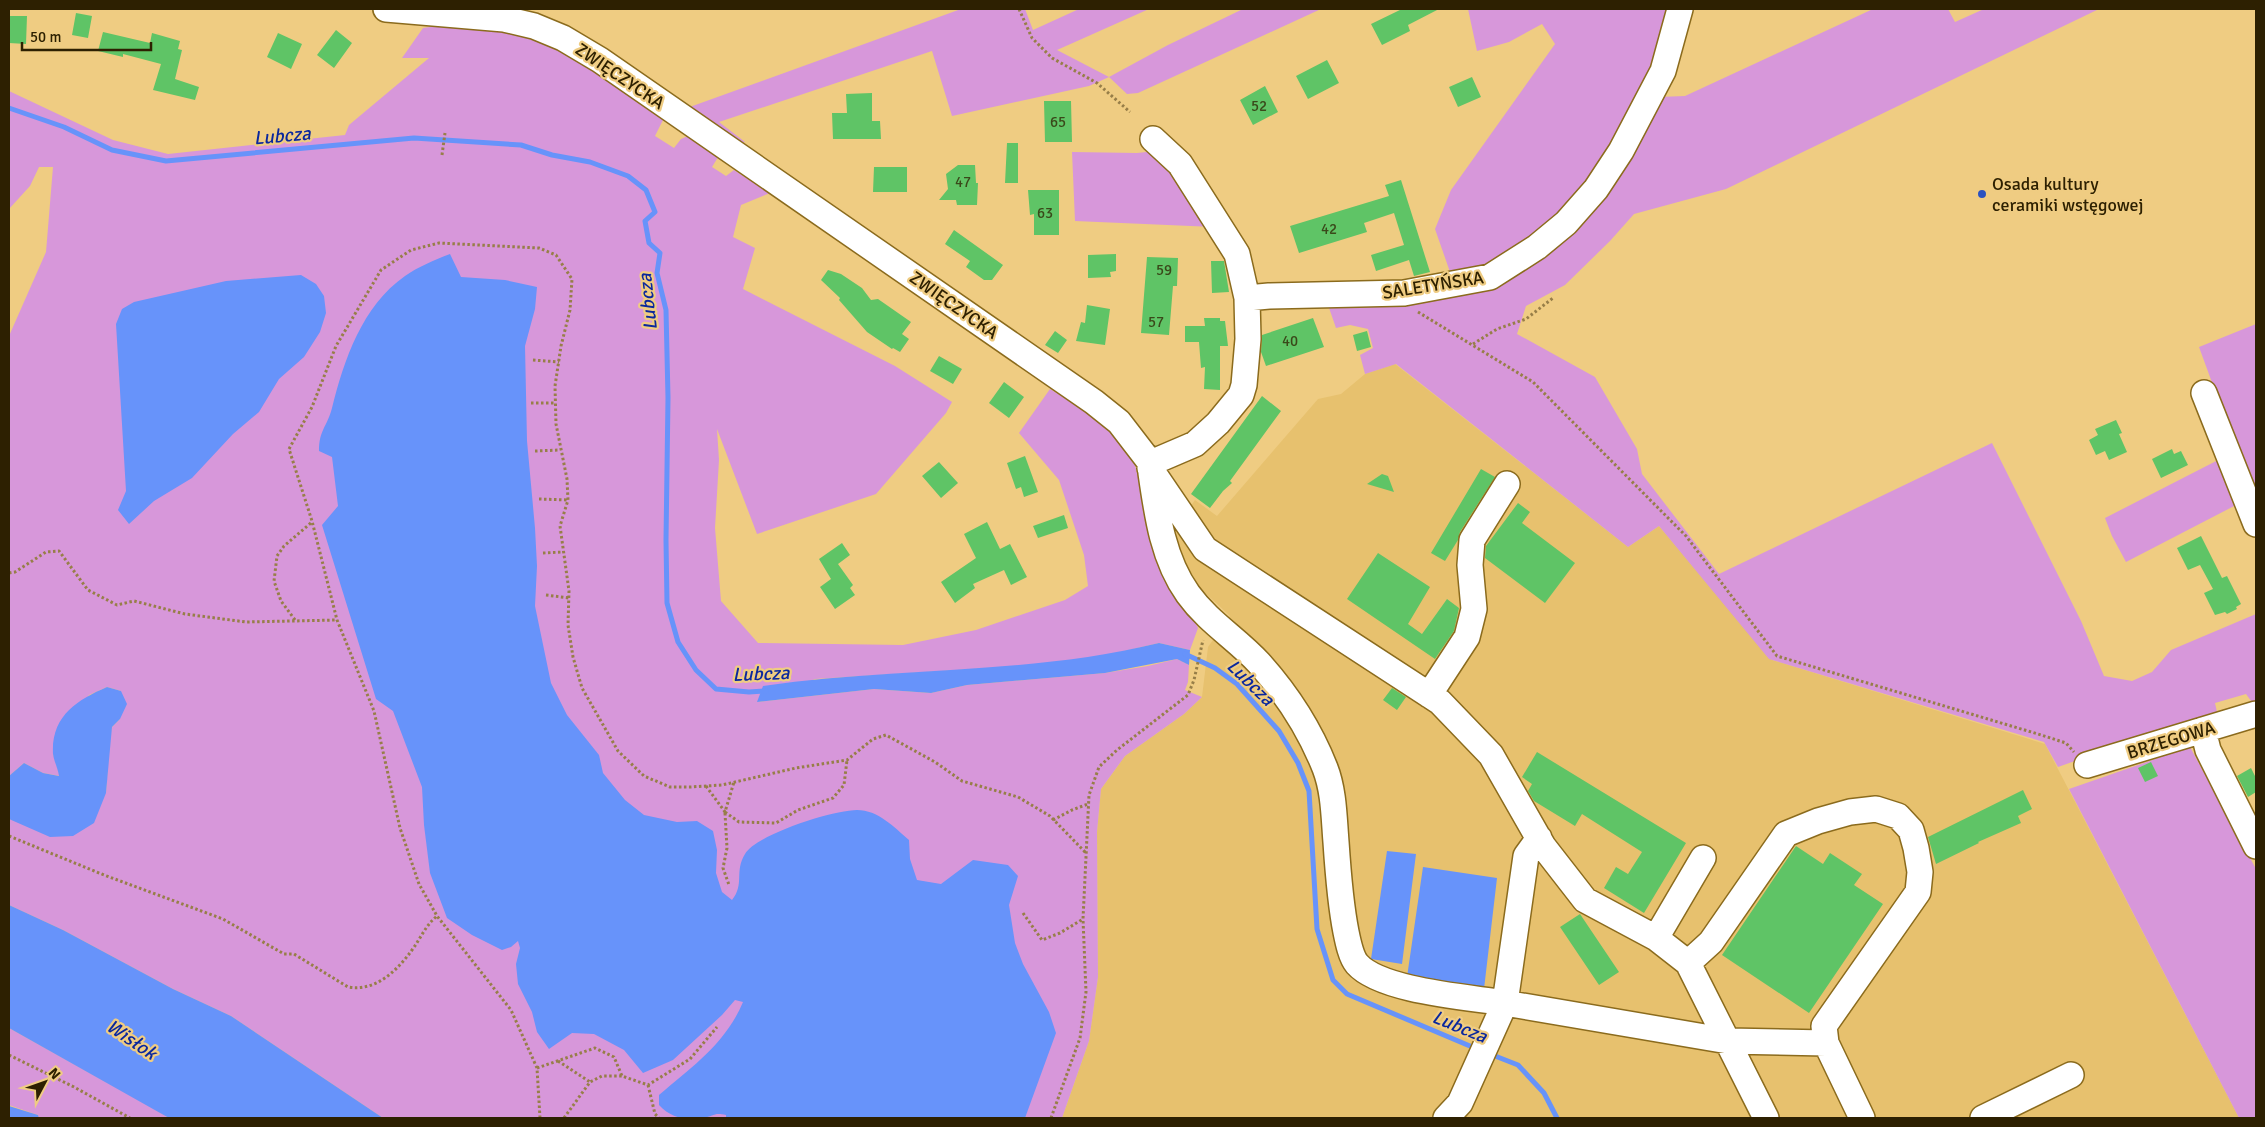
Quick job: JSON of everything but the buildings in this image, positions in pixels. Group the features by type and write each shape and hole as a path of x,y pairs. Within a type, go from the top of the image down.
{"street":[{"name":"ZWIĘCZYCKA","path":"386,9 504,19 534,26 563,38 593,56 1094,402 1119,422 1150,465 1205,549 1440,702 1491,756 1539,838 1585,900 1656,938 1688,963"},
{"name":"SALETYŃSKA","path":"1247,298 1404,293 1490,277 1537,247 1566,223 1596,189 1630,135 1663,71 1680,9"},
{"path":"1153,139 1180,164 1237,254 1247,298 1248,339 1244,385 1241,395 1218,423 1195,444 1150,465 1158,520 1166,550 1188,594 1207,617 1258,662 1283,693 1313,739 1326,770 1334,804 1340,907 1356,963 1372,976 1396,985 1728,1042 1826,1043"},
{"path":"2204,393 2256,524"},
{"path":"1429,695 1467,637 1474,609 1470,564 1472,540 1507,484"},
{"name":"BRZEGOWA","path":"2087,765 2256,714"},
{"path":"2203,730 2208,750 2256,846"},
{"path":"1766,1118 1688,963 1711,942 1786,834 1818,821 1850,812 1876,809 1898,816 1912,830 1920,872 1918,892 1824,1026 1826,1043 1862,1118"},
{"path":"1458,1113 1505,1003 1526,856 1539,838"},
{"path":"1656,938 1703,858"},
{"path":"1983,1118 2071,1075"}],"path":[{"path":"1019,9 1032,38 1052,58 1097,83 1130,112"},
{"path":"442,155 445,132"},
{"path":"540,1118 537,1068 511,1010 437,916 419,884 400,828 374,711 337,620 312,522 290,449 312,407 336,346 381,270 411,250 439,242 539,248 556,255 572,278 570,310 559,362 556,403 556,424 567,478 568,500 560,526 569,598 568,626 573,657 582,688 618,751 644,776 670,786 706,786 734,782 796,768 847,760 873,739 886,735 935,762 962,781 1018,797 1053,820 1086,853"},
{"path":"1404,293 1414,310 1533,382 1686,536 1777,656 2066,743 2087,765"},
{"path":"1473,344 1497,328 1526,319 1553,298"},
{"path":"533,360 559,362"},
{"path":"531,403 556,403"},
{"path":"535,451 560,450"},
{"path":"539,499 568,500"},
{"path":"295,620 281,601 274,581 277,556 284,546 312,522"},
{"path":"9,572 15,572 46,552 58,551 88,590 117,605 134,601 185,614 246,622 337,620"},
{"path":"543,553 563,552"},
{"path":"546,595 569,598"},
{"path":"1051,1118 1080,1038 1086,992 1083,918 1089,795 1099,767 1117,750 1188,695 1194,680 1201,646"},
{"path":"706,786 725,812 739,822 776,823 798,810 833,798 844,785 847,760"},
{"path":"729,885 723,868 727,848 725,812 734,782"},
{"path":"1053,820 1088,804"},
{"path":"9,836 104,875 223,918 284,954 294,954 348,987 357,989 370,986 388,977 412,950 426,925 437,916"},
{"path":"1023,913 1042,940 1060,933 1083,918"},
{"path":"648,1085 690,1059 717,1027"},
{"path":"537,1068 595,1048 614,1057 622,1076"},
{"path":"9,1055 74,1087 130,1118"},
{"path":"558,1061 590,1082"},
{"path":"564,1118 590,1082 602,1076 622,1076 648,1085"},
{"path":"648,1085 655,1114 659,1118"}],"shaded area":[{"path":"961,9 1025,9 1033,30 1079,9 1149,9 1057,50 1109,77 1089,86 952,116 932,51 719,122 745,142 735,144 687,108"},
{"path":"1243,9 1321,9 1138,93 1127,94 1109,77 1168,45"},
{"path":"1468,9 1669,9 1661,48 1635,107 1576,198 1521,249 1485,270 1450,272 1435,229 1451,190 1555,44 1542,24 1509,42 1477,51"},
{"path":"1873,9 1948,9 1955,22 1984,9 2099,9 1726,189 1634,214 1610,241 1565,285 1526,306 1517,334 1595,377 1637,449 1642,474 1719,574 1992,443 2081,621 2104,676 2132,681 2152,672 2171,650 2256,614 2256,705 2246,694 2215,703 2219,721 2134,740 2058,767 2044,742 1769,659 1659,526 1628,547 1396,364 1365,374 1360,355 1373,348 1368,329 1350,325 1336,328 1328,305 1526,269 1659,97 1685,96"},
{"path":"473,21 531,33 572,50 664,118 655,136 674,148 681,139 688,136 720,154 712,167 726,176 734,170 770,193 741,205 733,237 755,248 743,289 895,366 952,402 946,413 876,494 757,534 717,429 719,460 715,528 721,601 758,643 903,645 976,630 1065,600 1088,586 1084,555 1059,480 1019,433 1050,389 1117,430 1135,465 1149,524 1198,628 1190,650 1159,643 1094,658 1021,666 815,679 757,702 874,689 931,693 967,685 1105,673 1177,659 1189,665 1188,682 1185,690 1202,697 1184,714 1125,756 1101,789 1097,832 1098,977 1089,1041 1062,1118 383,1118 231,1016 173,989 63,930 9,905 9,819 19,822 106,793 110,736 112,727 120,719 121,691 107,687 89,695 53,754 60,776 43,773 24,763 9,776 9,336 46,252 53,167 39,167 30,186 9,209 9,91 113,140 168,154 345,135 349,125 429,58 402,58 423,28"},
{"path":"1156,151 1214,227 1075,221 1072,152 1137,153"},
{"path":"2256,324 2256,490 2252,492 2199,347"},
{"path":"1395,364 1628,547 1659,526 1772,660 2045,744 2239,1118 1062,1118 1089,1041 1098,977 1097,832 1101,789 1125,756 1184,714 1202,697 1208,647 1230,616 1184,573 1169,537 1195,500 1217,516 1318,399 1341,394 1365,374"},
{"path":"2224,457 2238,504 2126,562 2105,518"},
{"path":"2190,747 2256,869 2256,1118 2239,1118 2069,789"},
{"path":"9,1028 169,1118 39,1118 38,1115 9,1105"}],"water":[{"path":"450,254 461,277 505,280 537,287 535,309 525,346 527,441 537,566 535,606 551,683 567,715 599,755 603,773 625,800 644,815 677,822 697,821 713,831 717,850 716,873 722,892 732,900 738,889 742,860 752,846 797,824 846,811 865,811 879,816 909,840 910,859 917,880 941,884 973,860 1008,865 1018,876 1009,905 1015,943 1023,964 1049,1012 1056,1033 1025,1118 726,1118 726,1115 719,1114 697,1119 679,1118 659,1105 659,1095 696,1064 718,1042 736,1017 743,1002 735,1000 722,1015 673,1060 643,1073 624,1050 594,1034 572,1033 549,1049 537,1032 532,1012 518,984 516,964 520,948 518,941 511,947 502,950 472,935 447,918 430,873 424,825 422,787 393,711 376,699 322,525 338,506 332,457 319,451 320,438 330,414 342,371 366,318 390,288 405,276 426,264"},
{"path":"301,275 316,284 324,296 326,313 320,332 304,357 279,379 259,412 233,434 192,478 154,501 129,524 118,510 126,491 116,324 122,309 134,302 226,281"},
{"path":"1159,643 1190,650 1189,665 1177,659 1105,673 967,685 931,693 874,689 757,702 763,686 813,680 1061,661"},
{"path":"107,687 121,691 127,704 120,719 112,727 106,793 94,823 73,836 50,837 9,819 9,776 24,763 43,773 59,776 53,754 56,729 68,711 76,704"},
{"path":"1387,851 1416,854 1402,964 1371,959"},
{"path":"1423,867 1497,878 1484,989 1407,977"},
{"name":"Wisłok","path":"9,905 63,930 173,989 231,1016 383,1118 169,1118 9,1028"},
{"path":"9,1106 38,1115 39,1118 9,1118"}],"waterway":[{"name":"Lubcza","path":"9,108 64,127 112,150 166,161 414,138 521,145 552,155 590,162 628,176 646,190 655,212 645,221 649,243 660,253 657,273 666,310 668,398 667,603 678,642 696,670 716,689 749,692 766,691"},
{"name":"Lubcza","path":"1185,654 1215,668 1237,684 1279,731 1298,763 1309,791 1317,929 1333,980 1347,994 1477,1049"},
{"name":"Lubcza","path":"1490,1054 1518,1065 1544,1093 1557,1118"}],"place":[{"name":"Osada kultury ceramiki wstęgowej","path":"1982,194"}]}
